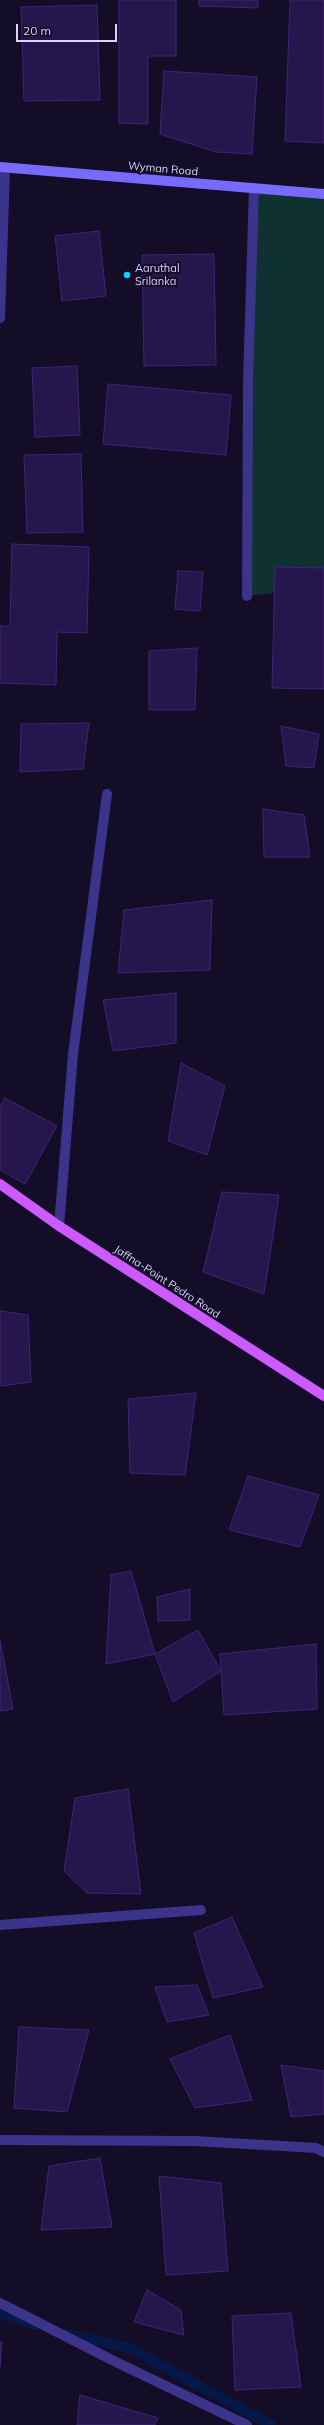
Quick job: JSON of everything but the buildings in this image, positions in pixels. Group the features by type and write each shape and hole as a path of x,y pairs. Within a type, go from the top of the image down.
{"main road":[{"name":"Jaffna-Point Pedro Road","path":"0,1184 59,1226 324,1396"}],"street":[{"name":"Wyman Road","path":"3,168 324,194"},
{"path":"0,318 3,168"},
{"path":"248,596 248,381 254,189"},
{"path":"59,1226 73,1054 107,794"},
{"path":"0,1925 201,1910"},
{"path":"0,2140 195,2141 316,2148 324,2152"},
{"path":"0,2302 116,2362 247,2425"}],"green space":[{"path":"254,189 324,194 324,587 247,596"}],"waterway":[{"path":"0,2313 36,2325"},
{"path":"64,2334 130,2348 271,2425"}],"place":[{"name":"Aaruthal Srilanka","path":"127,275"}]}
